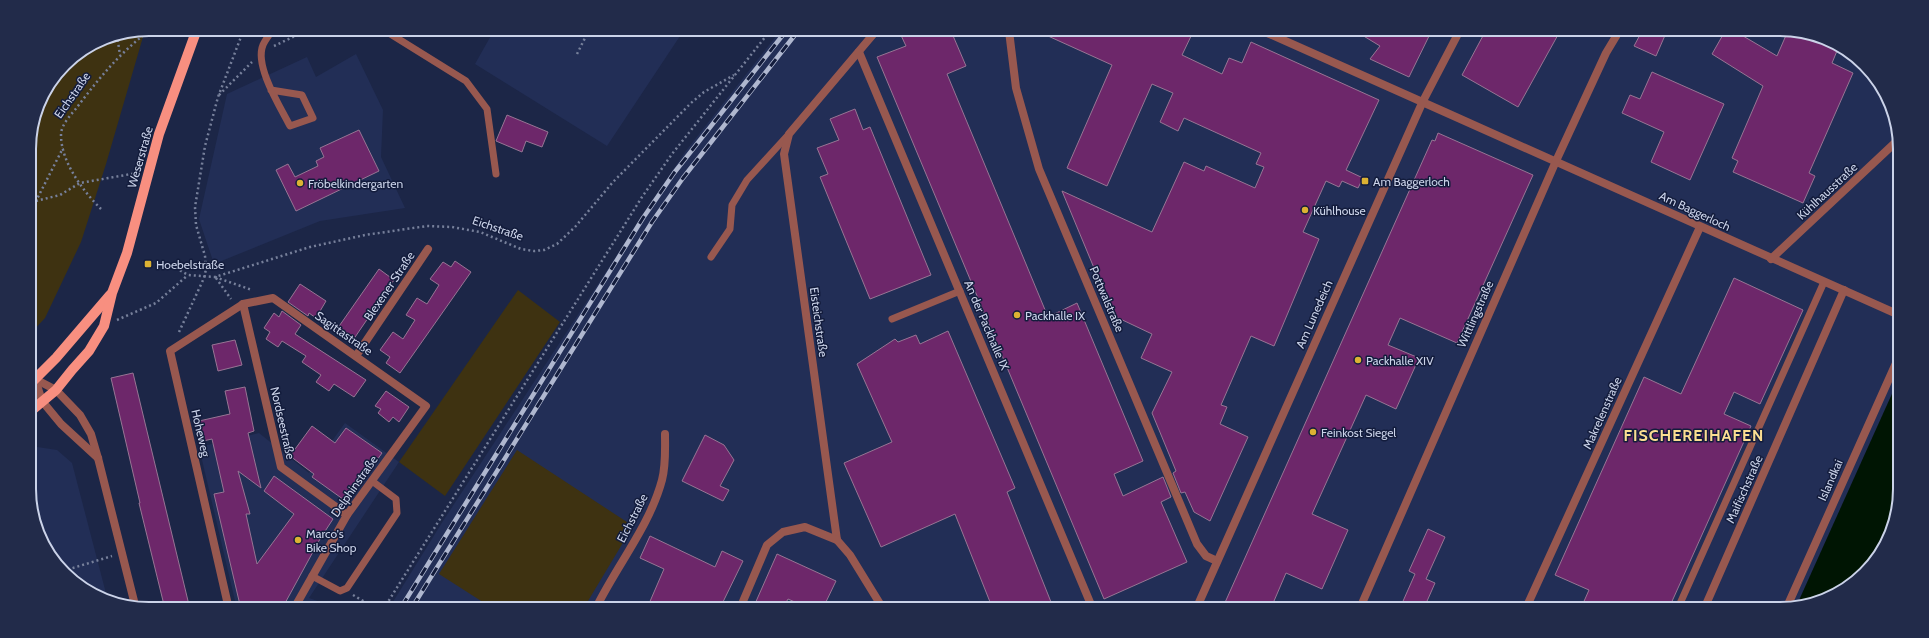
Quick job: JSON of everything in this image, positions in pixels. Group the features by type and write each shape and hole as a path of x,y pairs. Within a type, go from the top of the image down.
{"main road":[{"name":"Weserstraße","path":"36,406 56,390 89,351 104,326 112,293 127,253 160,134 195,36"},
{"name":"Weserstraße","path":"36,378 56,358 112,293"}],"street":[{"path":"859,52 872,36"},
{"name":"Pottwalstraße","path":"1010,36 1016,88 1039,169 1197,544 1206,556 1217,561"},
{"name":"Am Baggerloch","path":"1274,36 1893,312"},
{"name":"Am Lunedeich","path":"1199,602 1423,102 1457,36"},
{"name":"Wittlingstraße","path":"1363,602 1556,161 1606,53 1616,36"},
{"name":"Eisteichstraße","path":"837,540 784,154 789,134 859,52"},
{"name":"An der Packhalle IX","path":"859,52 1090,602"},
{"name":"Kühlhausstraße","path":"1771,259 1893,145"},
{"name":"Makrelenstraße","path":"1529,602 1700,227"},
{"name":"Blexener Straße","path":"356,356 428,250"},
{"name":"Maifischstraße","path":"1707,602 1844,290"},
{"path":"170,351 243,304 273,298"},
{"name":"Sagittastraße","path":"273,298 426,406"},
{"name":"Nordseestraße","path":"243,304 281,467 347,515"},
{"name":"Hoheweg","path":"170,351 227,602"},
{"name":"Islandkai","path":"1789,602 1893,370"},
{"path":"36,382 56,390 80,415 91,434 134,601"},
{"path":"36,388 42,401 60,424 98,458"},
{"name":"Delphinstraße","path":"298,602 347,515 426,406"},
{"name":"Eichstraße","path":"599,602 654,504 662,479 665,458 665,434"},
{"path":"743,602 767,545 783,532 805,527 837,540 850,555 879,602"}],"lane":[{"path":"268,36 262,46 262,61 271,90 290,126 313,118 302,95 271,90"},
{"path":"394,36 466,81 487,109 496,174"},
{"path":"711,257 730,229 732,205 747,180 789,134"},
{"path":"1681,602 1824,282"},
{"path":"892,319 960,291"},
{"path":"312,576 340,591 344,590 397,514 396,499 372,481"}],"path":[{"path":"170,351 204,278 206,268 205,256 194,217 196,200 205,146 218,97 241,36"},
{"path":"577,54 586,36"},
{"path":"389,602 642,197 672,154 766,36"},
{"name":"Eichstraße","path":"101,209 80,183 63,148 61,133 67,121 98,79 133,42 141,37"},
{"path":"118,41 120,55"},
{"name":"Eichstraße","path":"167,263 188,275 204,278 215,277 310,247 365,235 420,227 452,226 480,232 520,249 534,251 544,250 556,244 575,227 613,182 691,103 704,92 736,73"},
{"path":"36,201 63,148"},
{"path":"36,201 60,196 80,183 149,170"},
{"path":"104,326 156,303 188,275"},
{"path":"215,277 273,298"},
{"path":"215,277 230,298 243,304"},
{"path":"69,569 122,553"},
{"path":"344,590 365,602"}],"shaded area":[{"path":"143,36 106,164 81,242 45,318 36,328 36,142 40,120 55,86 69,69 86,55 120,40"},
{"path":"491,36 680,36 607,146 475,64"},
{"path":"776,36 1795,37 1809,40 1830,48 1843,55 1854,64 1874,86 1887,113 1891,127 1893,149 1893,392 1799,600 1787,602 393,602 443,521 685,152"},
{"name":"Fröbelkindergarten","path":"356,54 383,110 381,157 405,208 320,221 214,264 199,219 227,94 307,57 316,77"},
{"path":"518,290 560,322 445,496 399,462"},
{"path":"1893,392 1892,504 1887,525 1881,539 1874,552 1860,569 1849,579 1816,596 1799,600"},
{"path":"345,423 399,462 309,598 320,602 235,602 199,447 259,433 309,473"},
{"path":"36,447 57,450 72,463 106,593 80,579 59,558 48,539 38,511 36,489"},
{"path":"517,450 633,526 587,602 483,602 439,574"}],"building":[{"name":"Packhalle IX","path":"901,36 953,36 966,66 947,74 1048,317 1077,303 1143,461 1114,474 1123,496 1163,477 1171,497 1161,502 1187,562 1104,599 877,57 906,46"},
{"path":"1048,36 1191,36 1182,55 1222,74 1229,58 1242,63 1251,42 1379,100 1346,170 1363,178 1358,188 1342,181 1339,187 1326,181 1303,232 1319,239 1274,346 1251,336 1221,405 1227,407 1220,424 1248,437 1210,521 1194,512 1185,492 1181,493 1173,473 1176,471 1152,413 1172,372 1141,358 1152,334 1114,316 1062,191 1152,232 1184,162 1204,171 1206,166 1255,188 1264,167 1256,164 1261,153 1184,118 1178,131 1160,122 1173,93 1152,84 1107,186 1067,168 1112,65"},
{"path":"1364,36 1429,36 1409,77 1370,59 1380,46"},
{"path":"1483,36 1557,36 1518,107 1462,75"},
{"path":"1639,36 1665,36 1656,56 1634,46"},
{"path":"1722,36 1743,36 1777,56 1786,36 1795,37 1809,40 1837,52 1832,63 1853,73 1809,173 1815,176 1803,203 1733,172 1738,161 1732,158 1763,86 1712,54"},
{"path":"1652,72 1724,104 1690,180 1651,162 1664,132 1622,113 1630,95 1640,99"},
{"path":"855,109 863,130 870,127 931,275 870,299 820,177 828,174 817,148 839,140 830,119"},
{"path":"507,115 548,132 542,147 526,141 522,152 496,141"},
{"path":"359,130 379,171 296,211 276,170 288,164 295,177 318,166 316,161 324,157 320,148"},
{"path":"1438,133 1533,175 1457,343 1400,318 1388,345 1419,358 1396,409 1366,395 1312,514 1348,530 1322,589 1286,573 1274,602 1225,602 1432,140 1435,141"},
{"path":"455,261 471,272 400,373 386,363 390,357 380,350 393,332 403,339 415,320 406,315 417,298 427,304 439,285 430,279 443,262 451,267"},
{"path":"379,269 394,280 351,343 335,332"},
{"path":"1734,278 1803,310 1760,404 1734,392 1724,414 1751,426 1672,602 1584,602 1589,590 1555,575 1644,377 1681,394"},
{"path":"300,284 326,301 316,318 309,313 308,316 288,302"},
{"path":"282,311 301,325 295,334 366,380 354,397 334,384 329,391 316,382 321,375 302,362 306,356 282,341 278,347 266,339 270,332 264,328 274,313 279,317"},
{"path":"948,331 1015,488 1007,492 1051,602 990,602 955,514 881,547 844,463 892,442 857,364 895,339 898,342 916,335 920,344"},
{"path":"235,340 242,365 218,371 212,345"},
{"path":"133,373 188,602 163,602 111,378"},
{"path":"245,387 254,431 248,433 261,488 238,471 250,514 246,514 257,564 294,514 264,491 274,476 333,519 320,539 286,602 239,602 214,494 224,492 212,439 203,441 199,421 230,414 225,391"},
{"path":"386,391 409,407 399,422 393,417 389,422 378,413 381,409 375,406"},
{"path":"312,426 335,443 346,428 382,453 347,502 312,477 314,474 290,456"},
{"path":"705,435 724,445 734,460 720,486 729,490 723,501 682,481"},
{"path":"1428,529 1445,537 1426,579 1435,583 1427,602 1403,602 1415,574 1409,571"},
{"path":"650,536 715,567 722,551 743,561 723,602 650,602 664,569 640,558"},
{"path":"777,554 836,581 826,602 795,602 788,599 786,602 756,602"}],"railway":[{"path":"404,602 643,218 674,173 782,36"},
{"path":"415,602 652,222 683,178 794,36"}],"place":[{"name":"Am Baggerloch","path":"1365,181"},
{"name":"Fröbelkindergarten","path":"300,183"},
{"name":"Kühlhouse","path":"1305,210"},
{"name":"Hoebelstraße","path":"148,264"},
{"name":"Packhalle IX","path":"1017,315"},
{"name":"Packhalle XIV","path":"1358,360"},
{"name":"Feinkost Siegel","path":"1313,432"},
{"name":"Marco's Bike Shop","path":"298,540"}],"district":[{"name":"FISCHEREIHAFEN","path":"1694,435"}]}
